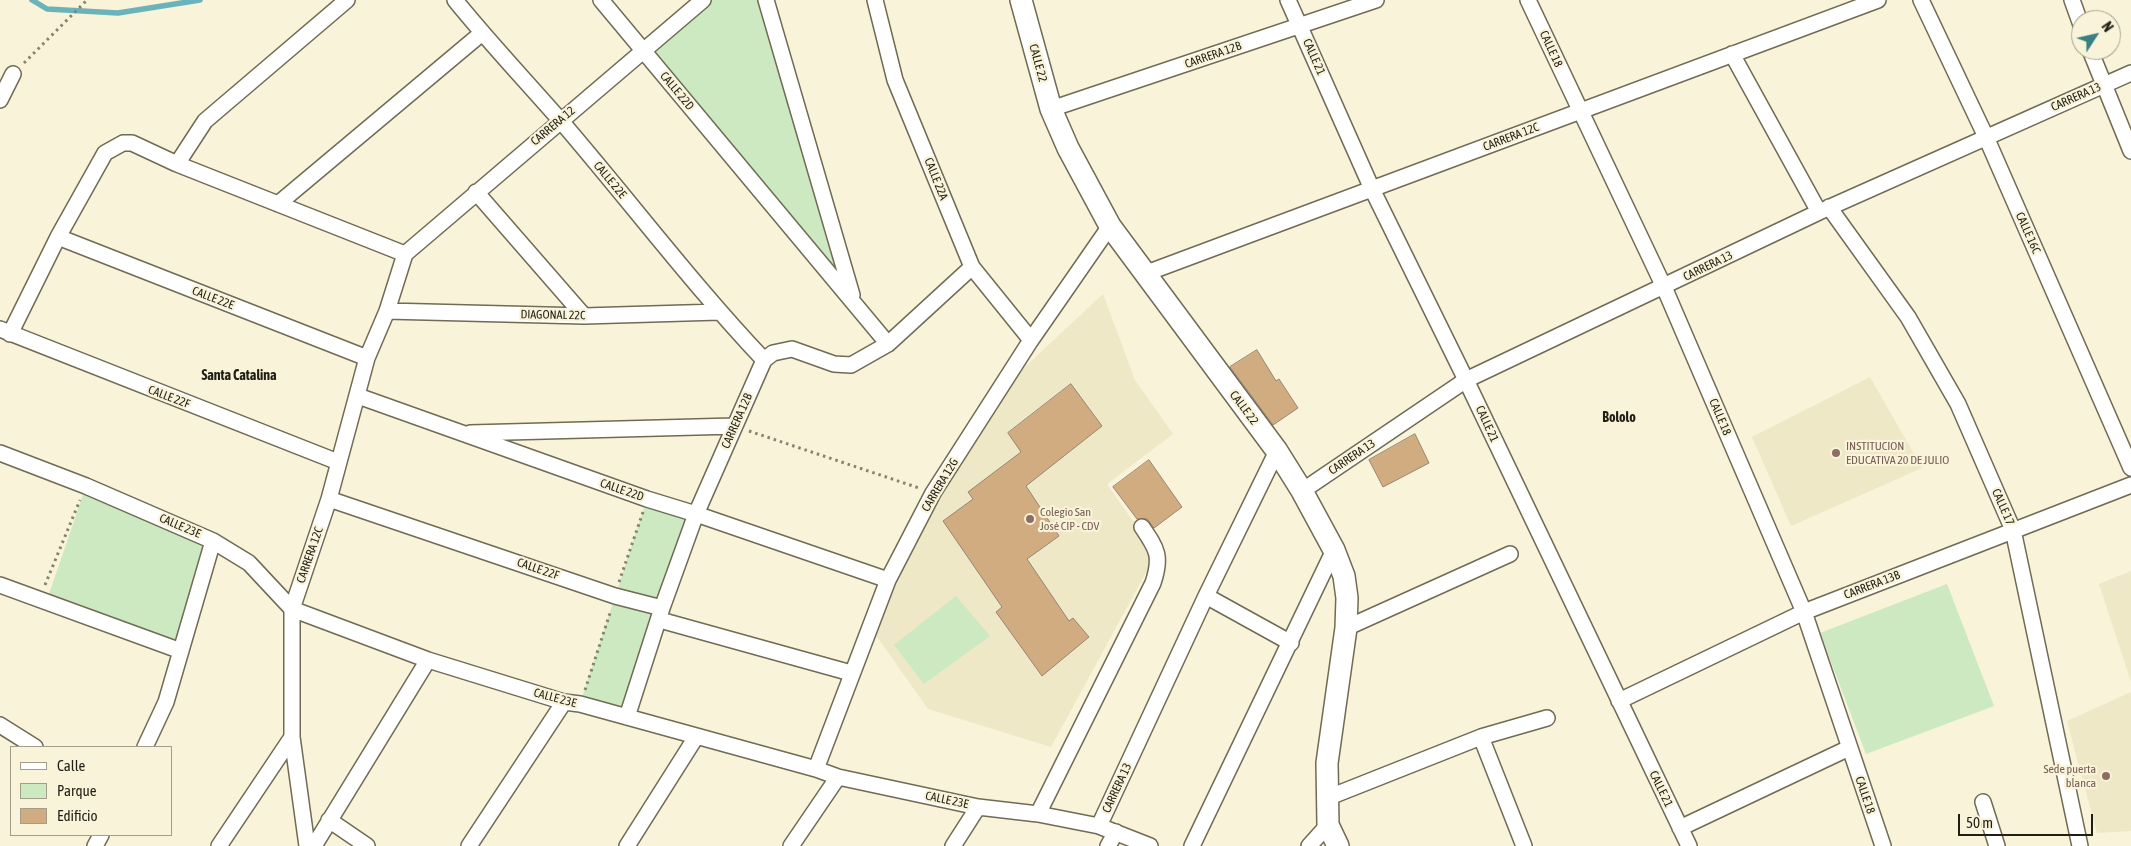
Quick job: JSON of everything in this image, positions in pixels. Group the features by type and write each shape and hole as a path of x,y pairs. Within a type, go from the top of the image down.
{"street":[{"path":"177,164 205,121 347,0"},
{"name":"CALLE 22E","path":"455,0 482,34 560,120 718,312 764,360"},
{"name":"CALLE 22D","path":"601,0 888,344"},
{"name":"CARRERA 12","path":"405,254 703,0"},
{"path":"766,0 853,301"},
{"name":"CALLE 22A","path":"875,0 895,80 972,267 1031,340"},
{"name":"CALLE 22","path":"1021,0 1051,109 1068,148 1110,226 1277,451 1302,490 1334,550 1344,576 1347,598 1346,628 1328,763 1327,798 1328,825 1338,846"},
{"name":"CALLE 21","path":"1288,0 1372,189 1466,380 1689,846"},
{"name":"CARRERA 12B","path":"1051,109 1376,0"},
{"name":"CALLE 18","path":"1528,0 1664,287 1804,612 1848,748 1883,846"},
{"name":"CARRERA 12C","path":"1144,274 1878,0"},
{"name":"CALLE 16C","path":"1921,0 1986,137 2131,468"},
{"path":"278,204 482,34"},
{"name":"CALLE 17","path":"1732,54 1824,210 1908,317 1958,404 2013,530 2080,846"},
{"path":"2094,60 2131,151"},
{"name":"CARRERA 13","path":"1302,490 1466,380 1824,210 2131,73"},
{"path":"0,100 13,74"},
{"path":"5,332 104,153 114,146 123,143 132,143 177,164 405,254"},
{"path":"476,192 584,316"},
{"name":"CARRERA 12G","path":"816,769 888,580 933,493 1031,340 1110,226"},
{"name":"CALLE 22E","path":"58,237 367,358"},
{"name":"CARRERA 12C","path":"307,846 292,738 292,609 329,499 367,358 387,311 405,254"},
{"path":"764,360 772,352 792,349 834,364 851,365 888,344 972,267"},
{"name":"DIAGONAL 22C","path":"387,311 584,316 718,312"},
{"name":"CALLE 22F","path":"5,332 338,462"},
{"name":"CARRERA 12B","path":"627,717 696,514 764,360"},
{"name":"CALLE 22D","path":"358,396 647,499 888,580"},
{"path":"461,433 734,426"},
{"name":"CARRERA 13","path":"1099,826 1206,596 1277,451"},
{"name":"CALLE 23E","path":"0,453 86,486 213,541 249,563 292,609 428,660 564,702 627,717 696,738 816,769 838,777 978,807 1038,814 1099,826 1150,846"},
{"name":"CARRERA 13B","path":"1619,701 1804,612 2131,485"},
{"name":"CALLE 22F","path":"329,499 615,596 661,614"},
{"path":"1038,814 1158,568 1156,547 1142,527"},
{"path":"145,746 166,702 213,541"},
{"path":"1192,846 1334,550"},
{"path":"1346,628 1510,554"},
{"path":"0,584 39,600 181,650"},
{"path":"1206,596 1291,643"},
{"path":"661,614 851,673"},
{"path":"314,846 428,660"},
{"path":"469,846 564,702"},
{"path":"1327,798 1481,737 1547,718"},
{"path":"0,724 33,746"},
{"path":"1481,737 1524,846"},
{"path":"218,846 292,738"},
{"path":"627,846 696,738"},
{"path":"1680,828 1848,748"},
{"path":"791,846 838,777"},
{"path":"1983,802 1997,846"},
{"path":"953,846 978,807"},
{"path":"329,820 367,846"},
{"path":"1309,846 1328,825"},
{"path":"1108,846 1116,832"}],"path":[{"path":"13,74 87,0"},
{"path":"734,426 933,493"},
{"path":"39,600 86,486"}],"shaded area":[{"name":"Colegio San José CIP - CDV","path":"1103,294 1135,380 1173,434 1107,484 1156,554 1051,747 928,709 873,631 907,554 1012,379"},
{"name":"INSTITUCION EDUCATIVA 20 DE JULIO","path":"1870,377 1922,468 1791,526 1752,437"},
{"path":"2131,571 2131,682 2099,584"},
{"name":"Sede puerta blanca","path":"2131,692 2131,831 2097,833 2067,721"}],"green space":[{"path":"703,0 766,0 853,301 643,50"},
{"path":"86,486 213,541 181,651 49,594"},
{"path":"647,499 696,514 627,717 580,704"},
{"path":"1947,584 1994,706 1866,754 1820,633"},
{"path":"956,596 990,636 924,684 894,645"}],"building":[{"path":"1257,350 1276,381 1279,379 1298,408 1273,425 1230,367"},
{"path":"1071,384 1102,426 1026,486 1059,536 1027,559 1069,621 1073,618 1089,637 1042,676 996,612 1002,607 943,521 973,499 968,492 1021,452 1008,433"},
{"path":"1415,434 1429,463 1383,487 1369,460"},
{"path":"1149,460 1182,507 1154,528 1147,519 1137,519 1113,487"}],"waterway":[{"path":"32,0 47,9 118,13 200,0"}],"place":[{"name":"INSTITUCION EDUCATIVA 20 DE JULIO","path":"1836,453"},
{"name":"Colegio San José CIP - CDV","path":"1030,519"},
{"name":"Sede puerta blanca","path":"2106,776"}],"district":[{"name":"Santa Catalina","path":"239,376"},
{"name":"Bololo","path":"1619,418"}]}
